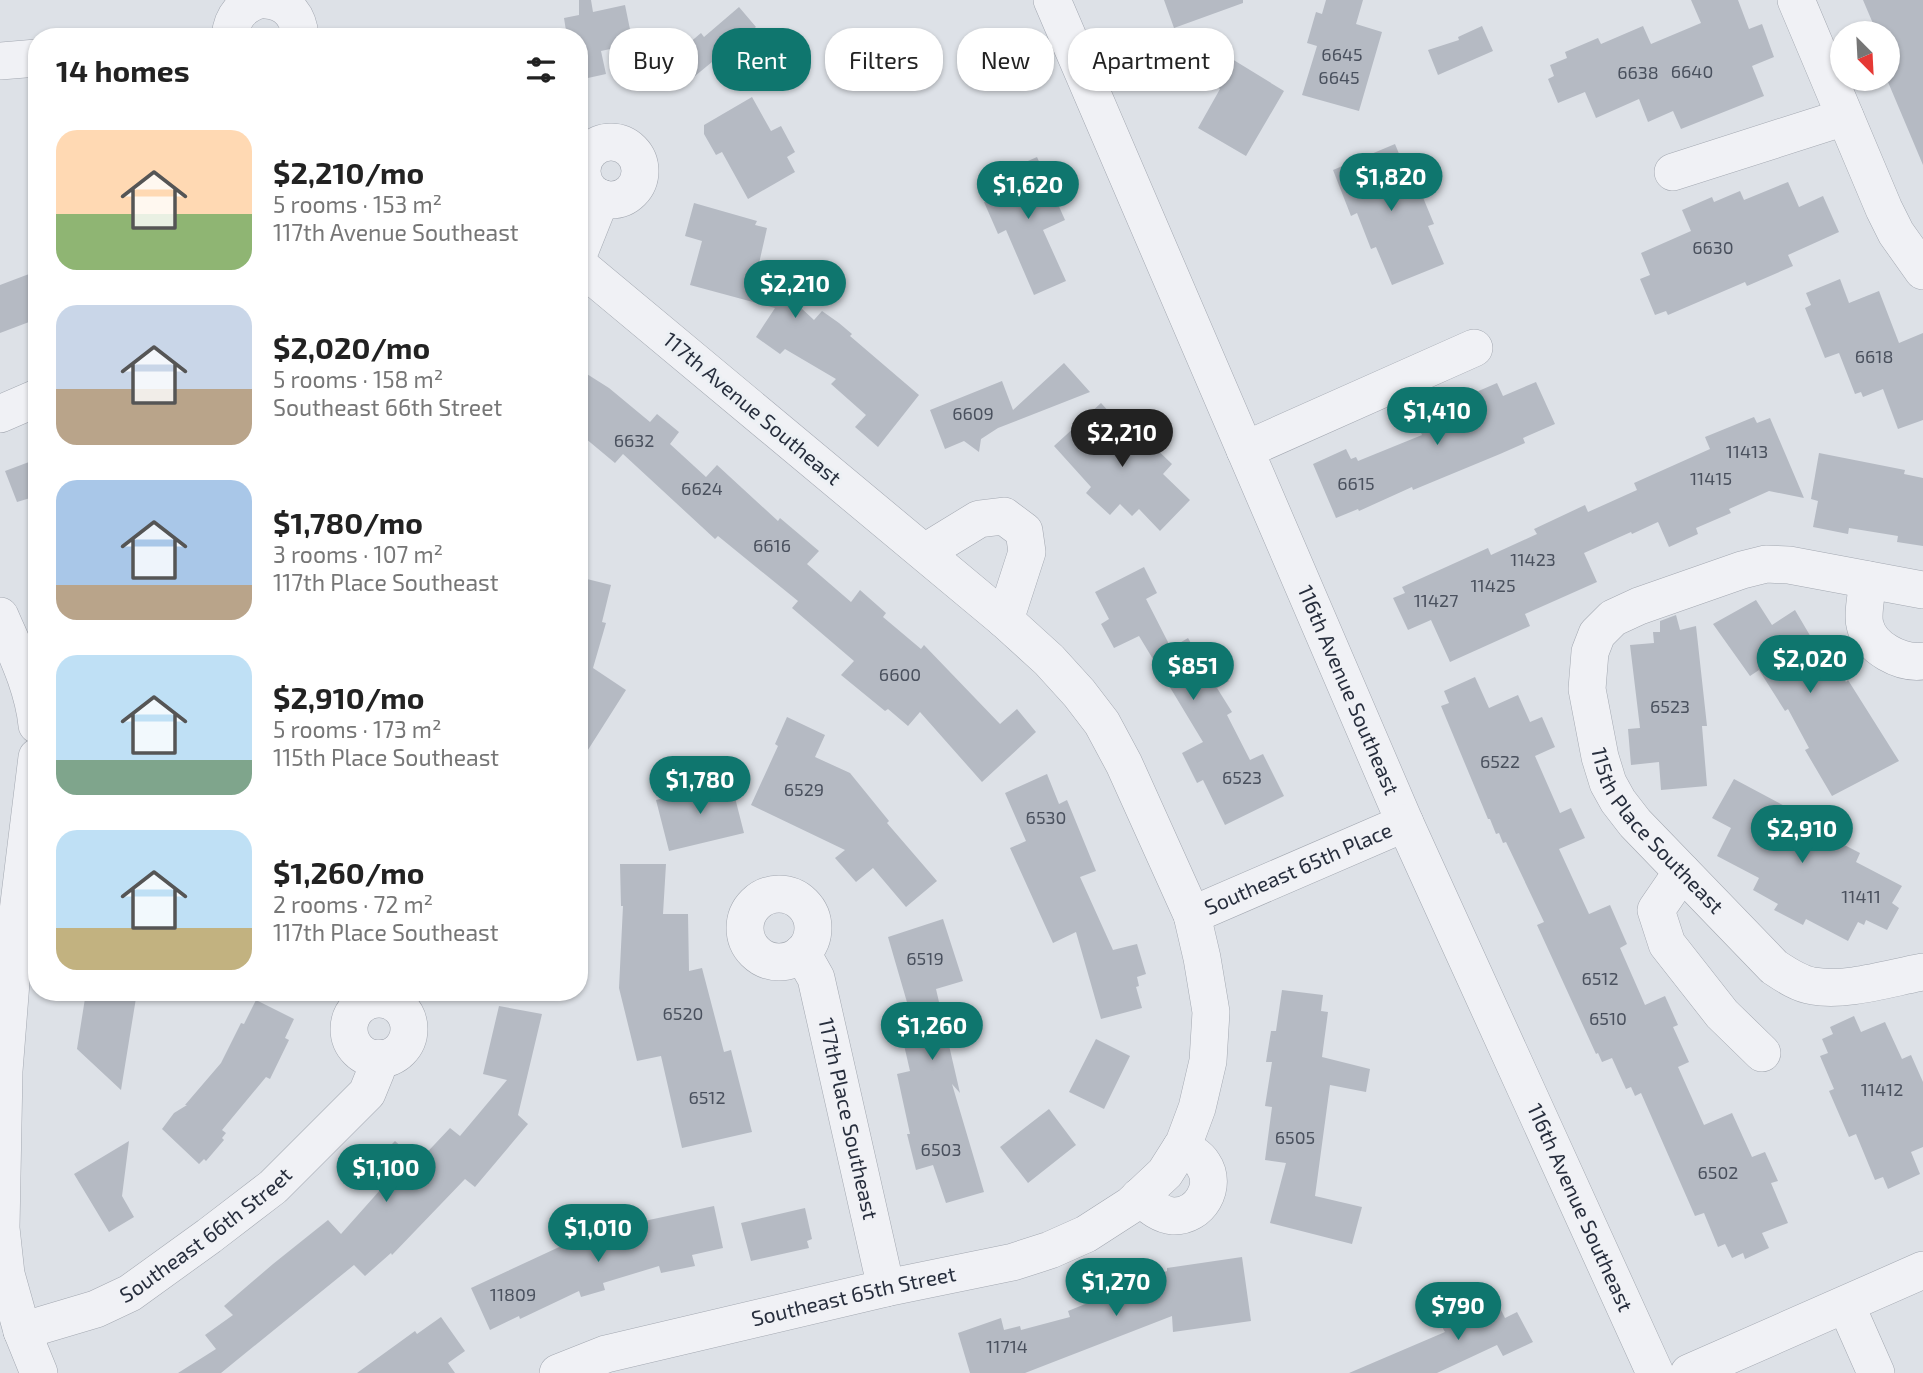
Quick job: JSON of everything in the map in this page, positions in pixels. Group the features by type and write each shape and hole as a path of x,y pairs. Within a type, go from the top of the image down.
{"street":[{"path":"231,28 238,12 259,0"},
{"path":"266,0 283,4 303,24"},
{"name":"116th Avenue Southeast","path":"1052,0 1405,823 1656,1373"},
{"path":"1796,0 1884,209 1896,233 1923,271"},
{"path":"0,61 28,59"},
{"path":"1673,172 1846,117"},
{"path":"588,230 601,198"},
{"name":"117th Avenue Southeast","path":"588,272 1005,620 1049,660 1102,723 1124,764 1192,915 1211,1012 1208,1061 1197,1108 1162,1172"},
{"path":"1245,450 1474,348"},
{"path":"0,414 28,402"},
{"path":"925,552 979,519 1004,516 1024,531 1027,552 1005,620"},
{"name":"115th Place Southeast","path":"1867,580 1789,565 1766,564 1639,606 1613,618 1597,634 1590,652 1587,689 1600,757 1608,783 1618,801 1635,823 1774,967 1789,977 1812,986 1833,988 1923,972"},
{"path":"1923,590 1867,580 1865,625 1875,643 1888,654 1917,662 1923,661"},
{"path":"0,616 28,683"},
{"path":"28,813 7,944 1,1228 6,1274 22,1331 39,1373"},
{"name":"Southeast 65th Place","path":"1192,915 1405,823"},
{"path":"1682,872 1656,911 1667,944 1722,1014 1762,1053"},
{"name":"117th Place Southeast","path":"802,953 816,978 886,1288"},
{"name":"Southeast 66th Street","path":"22,1331 96,1309 131,1293 209,1237 272,1188 366,1093 376,1071 378,1058"},
{"path":"1193,1153 1207,1171 1209,1183 1206,1194 1193,1210 1173,1216 1155,1209 1162,1172 1193,1153"},
{"name":"Southeast 65th Street","path":"558,1373 606,1354 886,1288 1013,1262 1050,1250 1087,1234 1162,1172"},
{"path":"1689,1373 1923,1270"},
{"path":"1846,1305 1876,1373"}],"building":[{"path":"579,0 591,0 593,12 625,5 630,28 609,28 609,49 601,51 606,74 588,78 588,28 566,28 564,18 579,15"},
{"path":"1164,0 1243,0 1243,3 1174,28"},
{"path":"1326,0 1363,0 1356,24 1382,32 1359,111 1302,95 1317,46 1307,43 1316,12 1322,14"},
{"path":"1691,0 1738,0 1749,29 1762,24 1774,57 1752,66 1764,96 1681,129 1673,111 1648,122 1639,99 1596,118 1585,92 1558,103 1548,79 1554,76 1550,65 1567,58 1565,52 1598,38 1601,44 1643,26 1651,44 1701,23"},
{"path":"1863,0 1923,0 1923,165 1892,91 1900,91 1900,21 1872,21"},
{"path":"739,7 756,27 755,28 714,28"},
{"path":"1482,26 1493,51 1438,75 1428,50 1459,40 1458,37"},
{"path":"712,30 712,62 698,74 698,36 701,33 704,37"},
{"path":"1234,60 1284,91 1246,156 1198,128 1219,91 1234,91"},
{"path":"752,97 771,131 781,126 795,152 787,157 795,172 748,199 722,152 716,155 704,134 704,125"},
{"path":"1395,144 1407,173 1412,171 1434,224 1428,226 1444,264 1392,285 1376,247 1371,249 1357,213 1351,216 1333,170"},
{"path":"1037,157 1065,220 1043,230 1066,281 1034,295 1006,230 998,234 984,202 999,195 991,177"},
{"path":"1788,182 1799,207 1823,196 1839,232 1788,255 1793,266 1747,286 1745,282 1668,315 1666,311 1655,315 1640,279 1650,275 1641,253 1691,231 1682,210 1712,197 1714,202 1740,191 1744,200"},
{"path":"694,203 757,221 755,225 767,228 758,268 814,320 822,311 839,323 852,334 850,336 919,395 878,447 855,427 866,415 831,384 836,379 785,349 780,354 756,337 775,308 690,285 702,241 685,236"},
{"path":"28,274 28,322 0,333 0,285"},
{"path":"1840,279 1849,303 1879,291 1899,343 1923,333 1923,420 1898,429 1883,389 1863,397 1861,392 1855,394 1839,353 1825,358 1805,308 1811,305 1806,293"},
{"path":"1064,363 1090,392 998,428 981,439 979,452 964,441 945,449 930,410 1002,381 1013,410"},
{"path":"588,375 609,388 650,422 657,414 679,432 670,444 706,477 717,465 778,521 780,518 819,551 807,564 851,602 860,590 886,613 883,617 921,649 924,645 1000,724 1017,709 1036,732 982,782 920,712 908,726 841,675 854,661 792,608 798,601 718,536 715,539 623,454 615,463 588,440"},
{"path":"1536,382 1555,424 1523,438 1525,443 1500,454 1336,518 1313,464 1346,449 1351,459 1356,457 1358,461 1422,435 1415,419 1497,383 1503,396"},
{"path":"1101,403 1141,447 1147,440 1172,464 1163,474 1190,500 1160,531 1139,509 1132,516 1120,504 1110,515 1086,493 1091,487 1054,446"},
{"path":"1754,417 1757,423 1770,418 1804,498 1769,491 1729,509 1731,513 1696,528 1698,534 1669,547 1658,522 1584,553 1597,582 1525,614 1530,626 1450,662 1431,620 1408,630 1393,598 1405,593 1402,587 1488,548 1491,555 1537,534 1534,529 1585,505 1588,512 1637,490 1634,483 1710,449 1705,437"},
{"path":"1819,453 1905,470 1904,474 1923,478 1923,546 1897,542 1898,536 1849,528 1848,534 1813,527 1818,501 1811,499"},
{"path":"28,462 28,499 17,502 5,471"},
{"path":"1144,567 1157,593 1146,599 1171,648 1188,638 1203,664 1214,657 1229,681 1217,688 1232,712 1227,715 1250,760 1263,754 1284,796 1225,825 1203,780 1197,783 1182,753 1203,742 1139,636 1114,648 1101,624 1109,619 1095,592"},
{"path":"588,579 611,585 602,622 606,623 593,668 626,690 588,750"},
{"path":"1756,600 1772,625 1795,610 1815,644 1821,640 1899,761 1832,796 1805,750 1809,748 1788,709 1785,711 1759,670 1750,676 1713,624"},
{"path":"1676,615 1680,630 1696,626 1707,726 1702,726 1707,786 1661,790 1659,762 1631,765 1628,729 1640,728 1630,645 1654,643 1653,632 1660,632 1660,621"},
{"path":"1475,677 1489,708 1518,695 1530,722 1542,717 1555,747 1535,756 1560,813 1571,808 1585,838 1559,849 1589,914 1610,905 1627,944 1620,948 1645,1005 1665,996 1678,1025 1673,1027 1689,1062 1678,1067 1704,1125 1732,1113 1752,1157 1765,1152 1778,1181 1771,1183 1788,1223 1762,1233 1769,1248 1745,1259 1743,1253 1732,1258 1725,1244 1718,1247 1704,1213 1695,1216 1641,1093 1635,1096 1631,1087 1626,1089 1612,1058 1602,1062 1598,1053 1596,1054 1537,925 1544,922 1506,842 1503,843 1488,819 1441,706 1449,703 1444,691"},
{"path":"787,717 825,735 815,757 850,773 889,821 887,823 937,881 906,907 873,868 856,882 835,858 845,850 751,805 778,746 775,744"},
{"path":"1047,774 1059,804 1067,800 1096,871 1080,877 1113,950 1137,944 1146,974 1137,977 1139,986 1136,987 1142,1008 1101,1019 1076,932 1053,943 1010,848 1026,841 1005,793"},
{"path":"1734,779 1822,826 1819,832 1860,853 1856,862 1902,886 1892,903 1899,908 1887,930 1866,920 1864,925 1858,922 1848,941 1806,919 1803,925 1774,910 1778,904 1753,890 1759,878 1717,856 1731,828 1712,818"},
{"path":"731,782 744,833 669,851 656,800"},
{"path":"620,864 666,864 663,914 688,914 689,971 702,968 724,1052 731,1050 752,1132 682,1148 661,1056 637,1061 619,988 623,906"},
{"path":"943,919 963,981 936,989 960,1093 952,1084 984,1192 946,1203 933,1165 916,1170 907,1134 910,1134 897,1074 910,1071 898,1019 911,1016 888,937"},
{"path":"1282,990 1323,995 1321,1011 1328,1012 1322,1057 1370,1069 1366,1092 1330,1085 1315,1196 1362,1207 1352,1244 1270,1223 1286,1163 1265,1160 1272,1107 1265,1106 1272,1062 1266,1062 1271,1031 1276,1031"},
{"path":"85,1001 136,1001 121,1090 77,1049"},
{"path":"256,1001 294,1019 285,1038 289,1040 270,1079 266,1077 222,1130 226,1133 222,1138 224,1140 206,1161 204,1159 199,1164 162,1129 174,1113 187,1105 221,1063 241,1023 244,1024"},
{"path":"499,1006 542,1014 518,1115 528,1124 475,1187 465,1179 392,1255 391,1253 365,1276 354,1265 221,1373 178,1373 216,1349 205,1335 233,1315 224,1306 273,1264 328,1220 341,1234 389,1180 372,1164 395,1141 418,1162 450,1128 460,1136 507,1080 483,1074"},
{"path":"1854,1016 1861,1032 1885,1022 1902,1059 1911,1055 1923,1082 1923,1147 1911,1152 1920,1174 1888,1189 1883,1177 1875,1180 1856,1134 1849,1137 1829,1091 1834,1089 1820,1056 1828,1053 1822,1039 1833,1034 1830,1027"},
{"path":"1096,1039 1130,1056 1104,1109 1069,1092"},
{"path":"1049,1109 1076,1145 1028,1183 1000,1147"},
{"path":"129,1141 122,1196 134,1217 109,1232 74,1174"},
{"path":"714,1206 723,1248 692,1255 695,1266 661,1273 659,1266 603,1283 605,1290 581,1297 579,1291 490,1330 471,1288 570,1242 621,1226"},
{"path":"805,1208 812,1239 807,1241 809,1248 751,1261 741,1223"},
{"path":"1242,1257 1251,1321 1173,1332 1172,1316 1025,1373 970,1373 958,1333 1001,1318 1004,1330 1020,1326 1021,1330 1070,1317 1068,1311 1167,1271 1167,1268"},
{"path":"1494,1296 1505,1318 1517,1312 1533,1342 1503,1356 1497,1345 1437,1373 1349,1373 1445,1332 1441,1325"},
{"path":"441,1317 465,1351 448,1363 455,1373 357,1373 415,1331 417,1334"}]}
